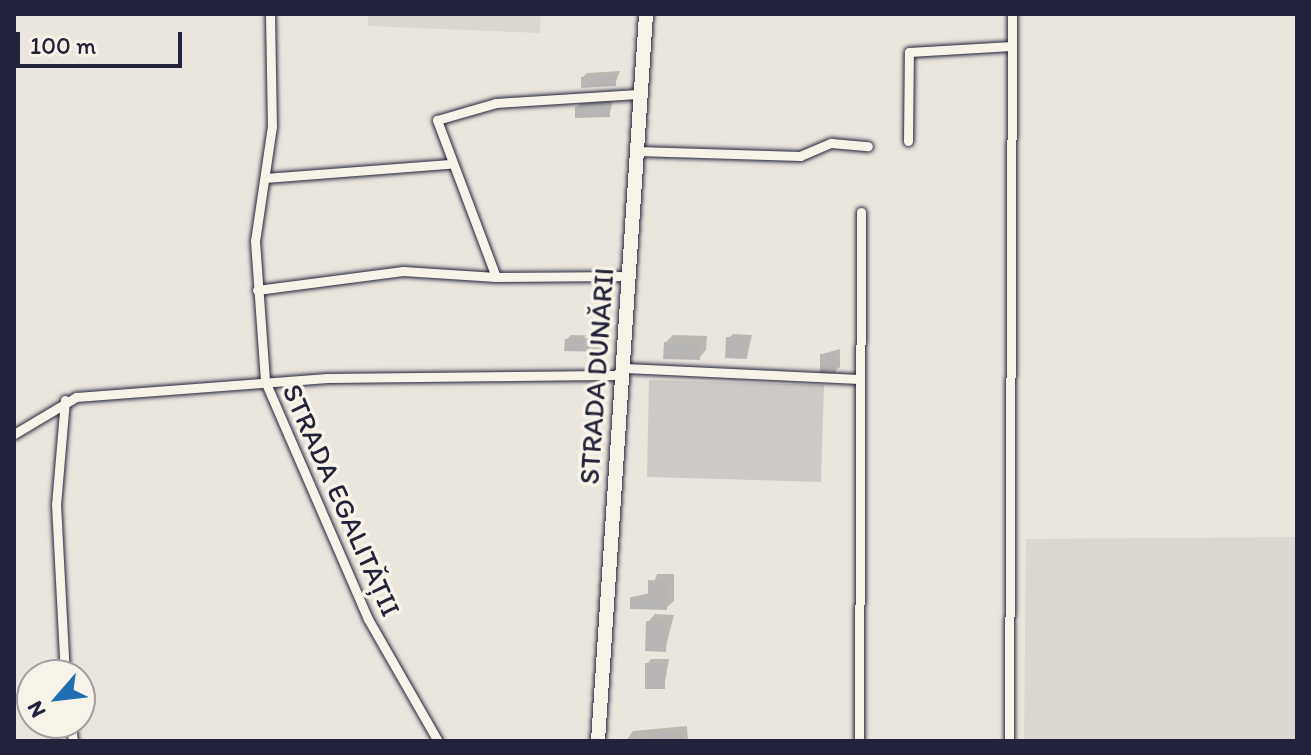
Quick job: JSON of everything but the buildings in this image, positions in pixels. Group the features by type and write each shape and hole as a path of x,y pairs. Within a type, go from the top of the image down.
{"main road":[{"name":"STRADA DUNĂRII","path":"598,741 646,14"}],"street":[{"path":"14,434 65,400 265,381 255,241 266,178 270,14"},
{"path":"1009,741 1012,14"},
{"path":"908,141 909,52 1012,46"},
{"path":"496,277 438,136 442,116 496,103 641,94"},
{"path":"637,151 800,156 831,143 868,146"},
{"path":"266,178 448,164"},
{"path":"859,741 861,212"},
{"path":"257,290 403,271 496,277 629,276"},
{"name":"STRADA EGALITĂȚII","path":"437,741 368,619 265,381 623,372 860,379"},
{"path":"64,659 56,504 65,400"}],"shaded area":[{"path":"368,14 541,14 540,33 368,26"},
{"path":"649,380 824,385 821,482 647,477"},
{"path":"1297,537 1297,741 1024,741 1026,539"}]}
